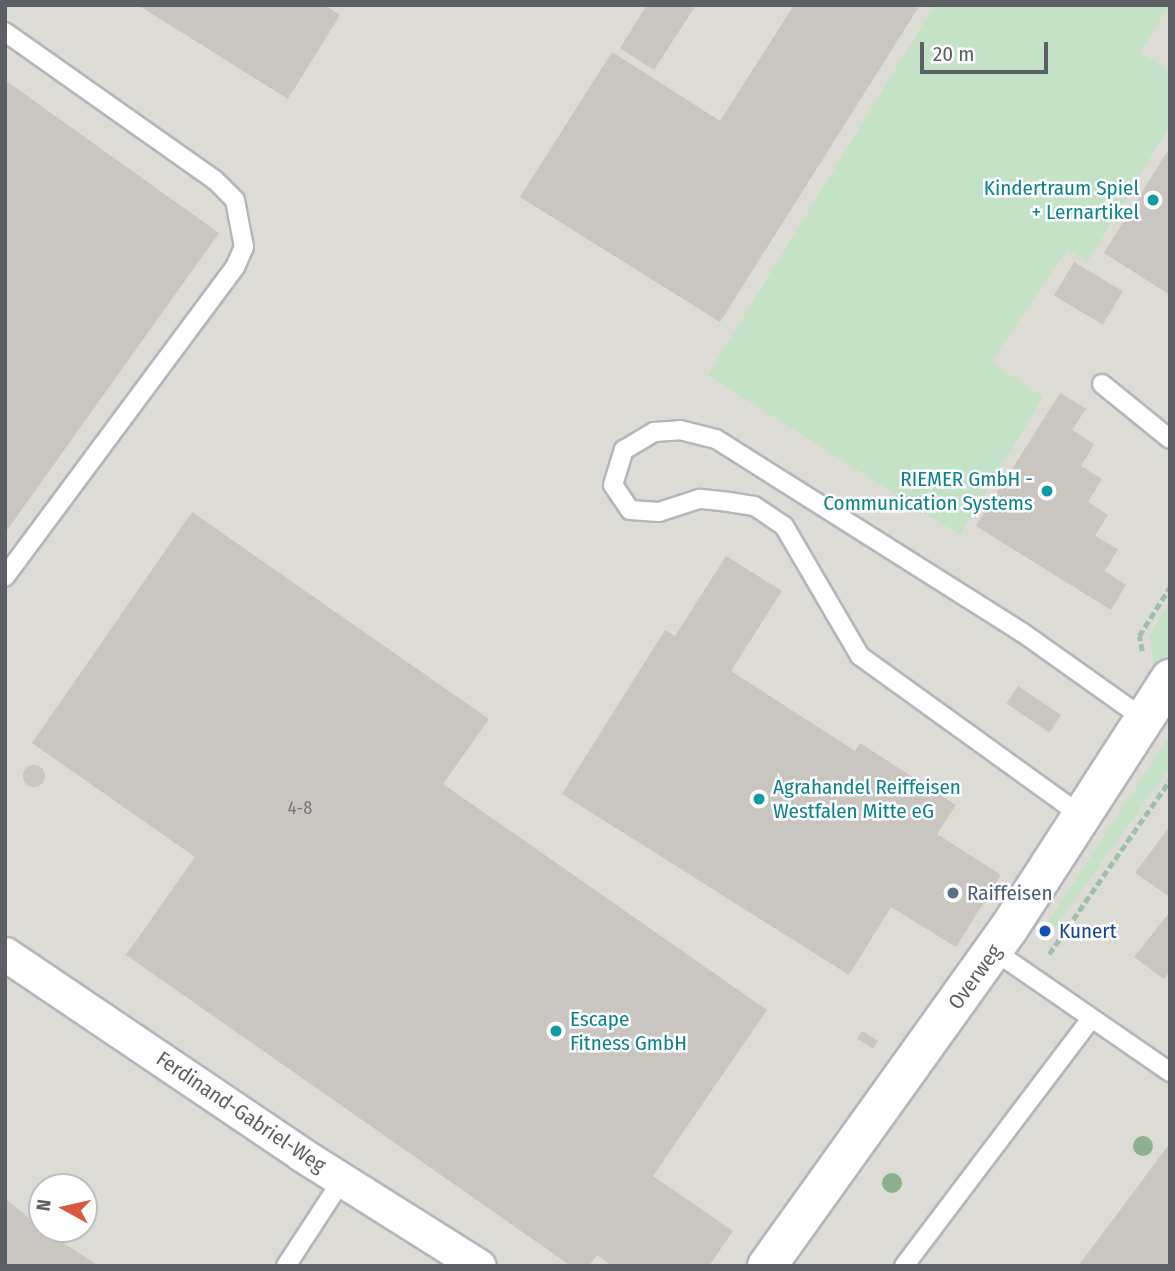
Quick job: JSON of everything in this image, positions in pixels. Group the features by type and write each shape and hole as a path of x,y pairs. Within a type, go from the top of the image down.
{"street":[{"name":"Overweg","path":"767,1266 993,950 1170,679"},
{"name":"Ferdinand-Gabriel-Weg","path":"5,954 342,1180 479,1266"}],"lane":[{"path":"5,32 215,180 235,200 244,247 235,267 5,577"},
{"path":"1102,384 1170,439"},
{"path":"1082,816 860,656 784,526 754,506 730,502 699,499 659,512 631,510 613,485 624,450 654,432 680,430 716,439 1023,634 1144,719"},
{"path":"993,950 1091,1019 1167,1065"},
{"path":"904,1266 1091,1019"},
{"path":"286,1266 342,1180"}],"path":[{"path":"1032,978 1170,780"}],"shaded area":[{"path":"5,5 1170,5 1170,1266 5,1266"}],"green space":[{"path":"935,5 1169,5 1140,52 1170,71 1170,125 1088,261 1067,249 991,362 1043,397 960,535 708,375"},
{"path":"1170,603 1170,653 1154,667 1150,634"},
{"path":"1170,736 1170,767 1042,945 1041,934 1050,919"}],"building":[{"path":"138,5 324,5 340,15 288,99"},
{"path":"647,5 696,5 654,70 620,48"},
{"path":"794,5 920,5 720,322 520,197 612,52 720,121"},
{"path":"5,80 219,233 5,533"},
{"name":"Kindertraum Spiel + Lernartikel","path":"1170,147 1170,295 1104,253"},
{"path":"1074,262 1123,291 1103,325 1054,295"},
{"name":"RIEMER GmbH - Communication Systems","path":"1060,393 1086,409 1072,430 1094,444 1081,466 1102,479 1088,502 1108,515 1095,536 1118,549 1105,571 1126,585 1111,610 976,526"},
{"path":"192,512 489,719 443,784 767,1010 653,1176 733,1231 709,1266 612,1266 597,1255 589,1266 571,1266 126,955 195,857 32,743"},
{"name":"Agrahandel Reiffeisen Westfalen Mitte eG","path":"726,556 782,591 731,671 855,751 860,743 956,805 937,834 1001,875 956,947 891,907 849,975 562,794 665,630 675,636"},
{"path":"1018,686 1061,715 1049,732 1006,703"},
{"path":"30,765 38,765 45,772 45,780 38,787 30,787 23,780 23,772"},
{"path":"1170,826 1170,897 1135,873"},
{"path":"1170,912 1170,971 1164,979 1134,957"},
{"path":"862,1031 878,1041 873,1049 857,1039"},
{"path":"1170,1143 1170,1266 1078,1266 1118,1213"},
{"path":"5,1198 28,1217 28,1243 64,1243 99,1266 5,1266"}],"place":[{"name":"Kindertraum Spiel + Lernartikel","path":"1153,200"},
{"name":"RIEMER GmbH - Communication Systems","path":"1047,491"},
{"name":"Agrahandel Reiffeisen Westfalen Mitte eG","path":"759,799"},
{"name":"Raiffeisen","path":"953,893"},
{"name":"Kunert","path":"1045,931"},
{"name":"Escape Fitness GmbH","path":"556,1031"}]}
